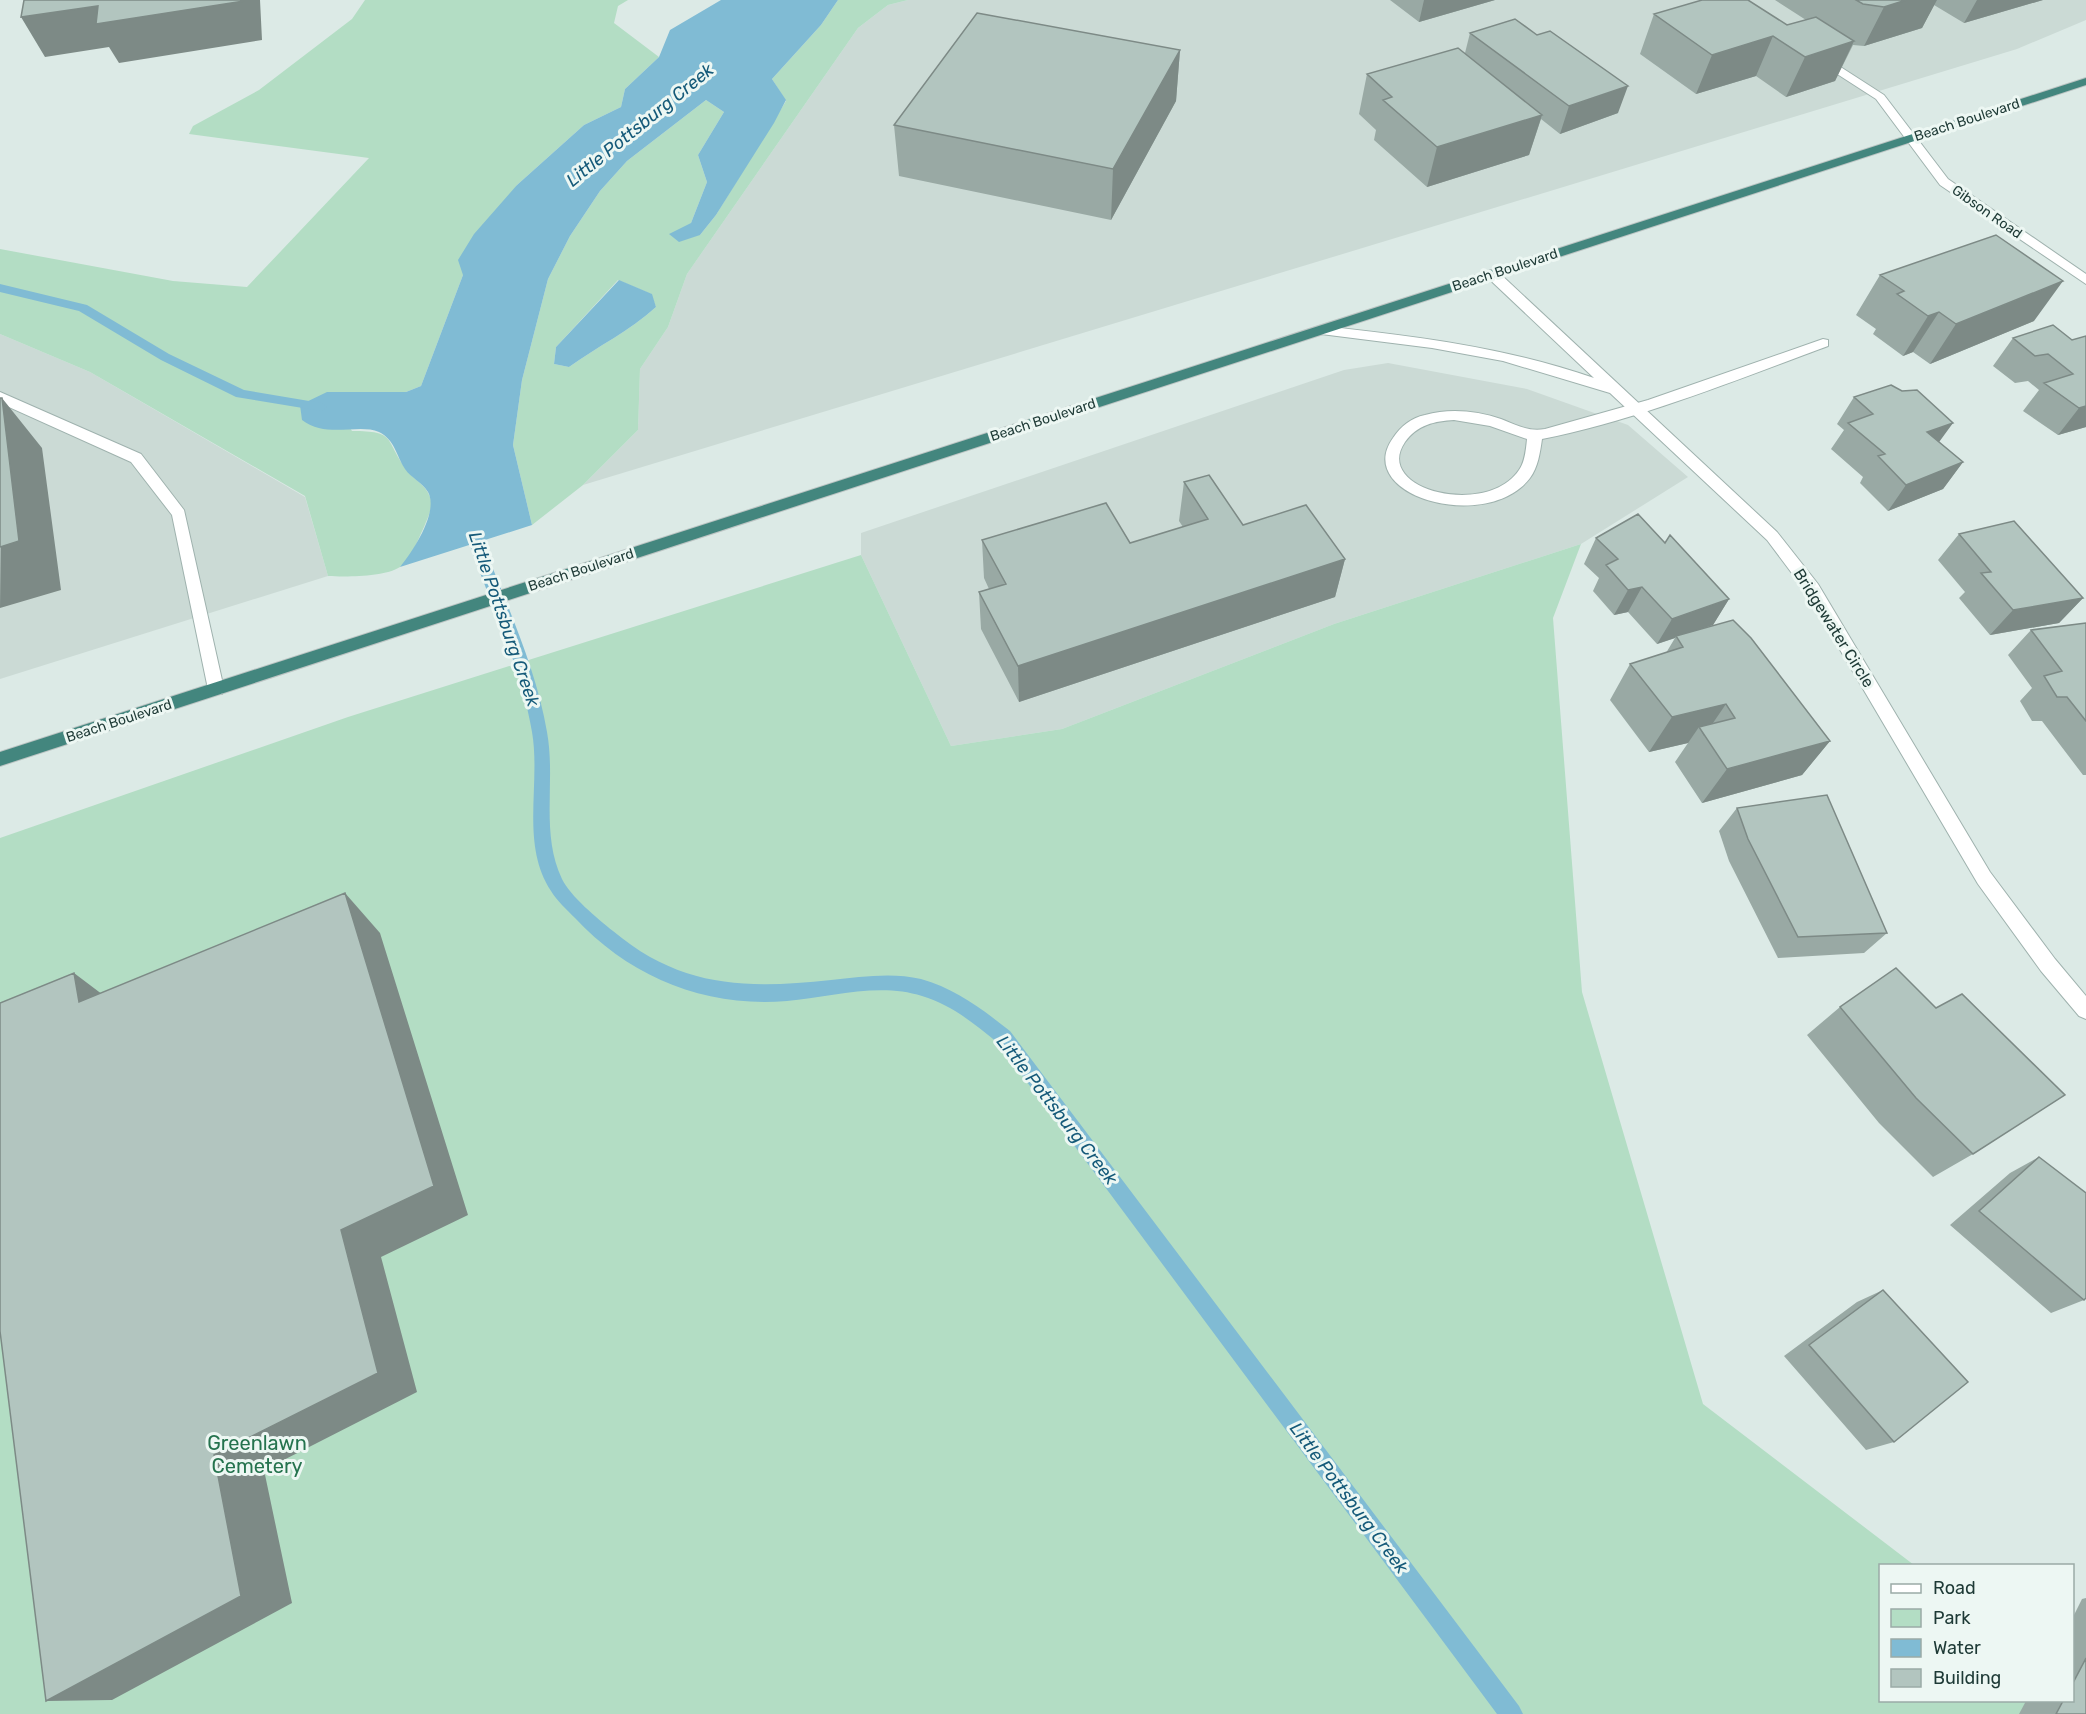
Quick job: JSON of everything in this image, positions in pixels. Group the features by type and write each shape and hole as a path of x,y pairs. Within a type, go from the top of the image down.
{"highway":[{"name":"Beach Boulevard","path":"0,759 2086,81"}],"street":[{"name":"Gibson Road","path":"1811,52 1880,97 1909,139 1944,182 2086,280"},
{"name":"Bridgewater Circle","path":"1492,274 1772,536 1812,588 1984,878 2048,965 2086,1010"},
{"path":"1321,330 1440,344 1514,357 1565,371 1619,392"},
{"path":"1535,436 1530,462 1523,475 1485,498 1459,502 1416,490 1401,480 1392,462 1396,444 1410,428 1425,419 1464,416 1493,422 1535,436 1637,408 1823,343"},
{"path":"0,397 136,458 179,514 216,689"},
{"path":"9,421 37,413"}],"shaded area":[{"path":"908,0 2086,0 2086,20 2017,49 583,485 638,430 640,369 668,327 687,274 858,28 888,5"},
{"path":"0,334 90,372 305,497 328,576 0,679"},
{"path":"1388,363 1527,389 1628,425 1688,477 1581,544 1334,624 1062,729 951,746 861,555 861,533 1344,370"}],"green space":[{"path":"365,0 628,0 618,6 614,23 659,57 625,89 621,107 584,125 517,185 463,275 421,386 406,392 327,392 352,431 376,433 388,439 409,473 428,492 431,505 429,516 414,548 400,567 375,575 328,576 305,496 90,372 0,334 0,249 173,281 247,287 369,158 189,134 193,126 259,90 352,19"},
{"path":"838,0 908,0 888,5 858,28 687,274 668,327 640,369 638,430 583,485 532,525 513,445 522,380 548,279 570,236 600,191 627,161 706,100 724,112 698,155 707,182 691,223 700,235 716,215 786,101 772,79 821,25","holes":["618,280 651,294 656,307 636,324 569,367 554,364 556,347"]},
{"name":"Greenlawn Cemetery","path":"1581,544 1553,618 1582,992 1703,1404 1913,1564 1879,1564 1879,1702 2074,1702 2086,1714 0,1714 0,838 348,717 861,555 951,746 1062,729 1334,624"}],"water":[{"path":"721,0 838,0 821,25 772,79 786,100 716,215 700,235 679,242 669,234 691,223 707,182 698,155 724,112 706,100 627,161 600,191 570,236 548,279 522,380 513,445 532,525 400,567 423,531 430,510 428,492 405,469 389,439 384,435 371,430 332,430 312,426 302,420 300,405 327,392 406,392 421,386 463,275 458,260 474,234 517,185 584,125 621,107 625,89 659,57 670,30"},
{"path":"619,280 652,294 656,307 636,324 569,367 554,364 556,347"}],"building":[{"path":"24,0 244,1 96,24 98,6 21,17"},
{"path":"1702,0 1748,0 1787,25 1816,17 1854,41 1805,57 1773,36 1712,55 1654,14"},
{"path":"1856,0 1906,0 1884,7 1863,4"},
{"path":"977,13 1180,50 1113,169 894,125"},
{"path":"1515,19 1537,35 1550,31 1628,86 1569,106 1470,33"},
{"path":"1458,48 1542,115 1437,147 1383,100 1392,97 1367,74"},
{"path":"1996,235 2063,281 1956,324 1939,312 1928,316 1897,294 1904,291 1880,275"},
{"path":"2053,325 2072,340 2086,336 2086,406 2079,408 2044,383 2073,374 2048,354 2035,356 2013,338"},
{"path":"1891,385 1902,391 1917,390 1953,423 1927,432 1963,462 1906,485 1878,456 1885,454 1848,423 1873,414 1854,397"},
{"path":"0,398 2,398 19,541 0,547"},
{"path":"1209,475 1243,525 1306,505 1345,559 1018,666 979,592 1006,584 982,540 1106,503 1130,543 1208,519 1184,482"},
{"path":"1638,514 1665,543 1670,535 1729,599 1672,619 1642,587 1628,590 1606,565 1618,559 1596,538"},
{"path":"2014,521 2083,598 2013,610 1981,573 1991,572 1959,534"},
{"path":"1733,620 1751,638 1830,741 1727,769 1699,727 1735,718 1726,704 1672,717 1630,664 1683,647 1676,636"},
{"path":"2086,623 2086,721 2067,697 2057,697 2044,676 2062,671 2031,630"},
{"path":"1827,795 1887,933 1798,937 1748,839 1737,808"},
{"path":"345,893 434,1186 341,1230 378,1373 214,1455 241,1596 46,1701 0,1331 0,1003 74,973 79,1002"},
{"path":"1896,968 1936,1008 1962,994 2065,1095 1973,1154 1916,1098 1840,1007"},
{"path":"2039,1157 2086,1193 2086,1298 2084,1300 1979,1211"},
{"path":"1883,1290 1968,1382 1894,1442 1809,1345"},
{"path":"2086,1658 2086,1714 2056,1714 2062,1702 2074,1702 2074,1681"}],"waterway":[{"path":"0,288 83,308 165,357 241,394 321,407"},
{"name":"Little Pottsburg Creek","path":"476,543 530,689 540,734 543,854 557,887 591,923 624,951 664,975 718,990 783,993 879,983 920,987 963,1004 1004,1037 1511,1714"}]}
